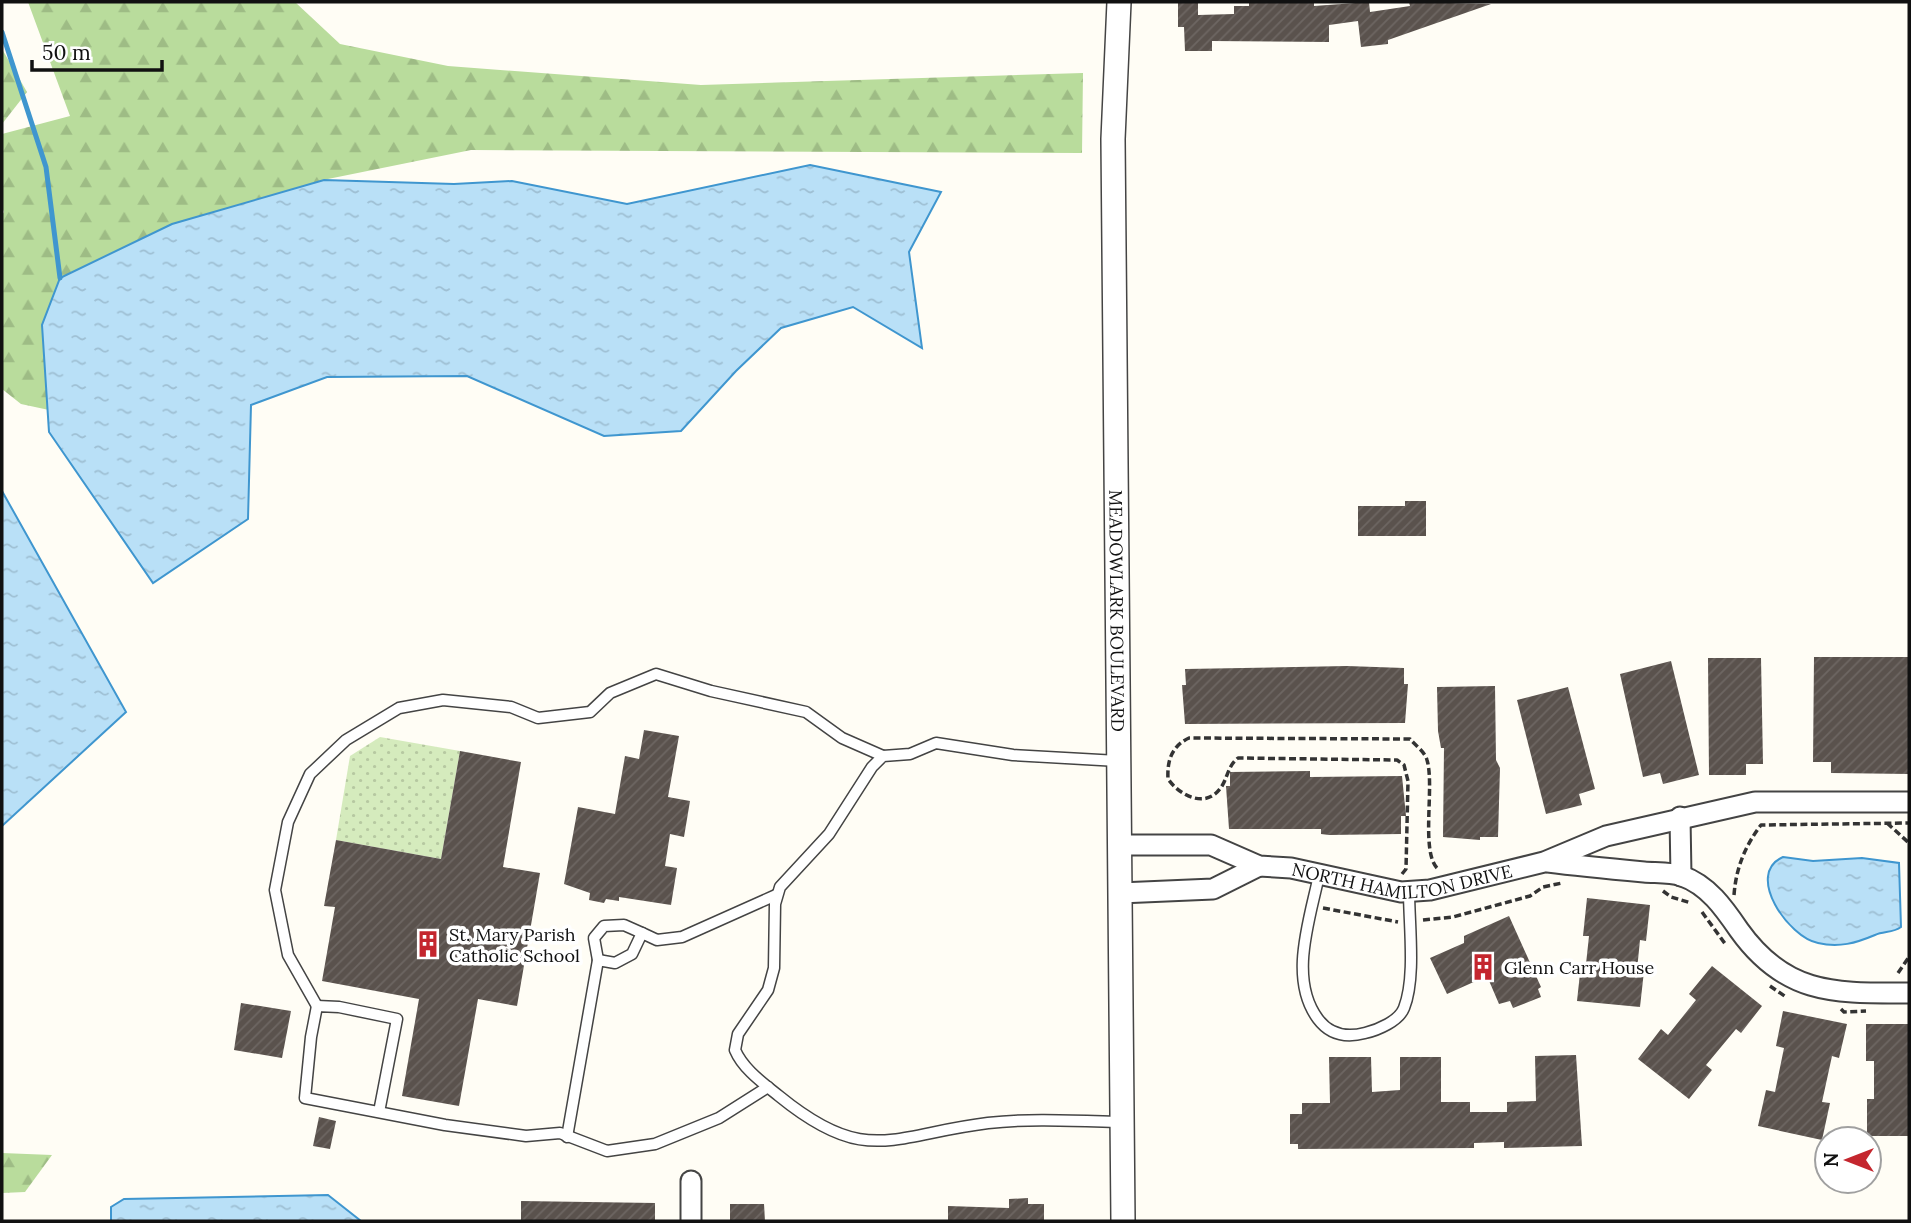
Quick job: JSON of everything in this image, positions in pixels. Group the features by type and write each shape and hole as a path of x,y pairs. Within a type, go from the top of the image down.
{"street":[{"name":"MEADOWLARK BOULEVARD","path":"1119,2 1113,139 1123,1221"},
{"name":"NORTH HAMILTON DRIVE","path":"1120,845 1212,845 1259,866 1292,868 1378,889 1404,884 1430,890 1544,862 1606,836 1755,802 1909,802"},
{"path":"1680,817 1681,876"},
{"name":"NORTH HAMILTON DRIVE","path":"1544,862 1681,876 1705,889 1721,904 1755,950 1769,963 1807,986 1839,993 1909,993"},
{"path":"1120,892 1213,889 1259,866"},
{"path":"691,1181 691,1221"}],"lane":[{"path":"768,1087 719,1118 655,1144 607,1151 560,1133 513,1135 305,1098 317,1006 288,955 275,890 288,822 310,774 346,740 400,708 443,700 511,708 538,718 590,712 610,693 656,674 711,691 806,712 842,738 883,757 910,754 936,743 1013,755 1119,762"},
{"path":"567,1137 598,960 594,938 604,926 624,925 657,940 682,937 776,895 791,874 830,834 872,767 883,757"},
{"path":"1319,875 1302,983 1312,1012 1326,1030 1339,1035 1353,1036 1378,1030 1403,1012 1409,991 1409,921 1404,884"},
{"path":"776,895 774,968 768,990 735,1044 738,1058 768,1087 817,1125 856,1140 918,1138 985,1124 1027,1120 1121,1122"},
{"path":"598,960 615,964 632,954 642,933"},
{"path":"317,1006 339,1007 397,1019 379,1112"}],"path":[{"path":"1404,884 1408,781 1404,765 1397,760 1238,758 1232,763 1222,788 1210,797 1191,799 1175,789 1168,779 1167,767 1171,753 1178,743 1189,738 1410,739 1427,757 1430,780 1430,853 1434,866 1443,873"},
{"path":"1887,823 1909,843"},
{"path":"1737,904 1734,896 1736,872 1750,840 1761,825 1909,823"},
{"path":"1313,905 1370,919 1409,921 1453,917 1530,896 1542,887 1572,881"},
{"path":"1661,890 1700,909 1706,922 1729,949"},
{"path":"1898,973 1909,957"},
{"path":"1885,973 1909,973"},
{"path":"1768,983 1774,991 1793,999"},
{"path":"1839,1008 1844,1012 1864,1013 1869,1009"}],"green space":[{"path":"28,2 295,2 340,44 448,66 701,85 1083,73 1082,153 471,150 323,180 172,224 43,325 49,410 21,404 2,389 2,134 70,116"},
{"path":"2,49 27,92 2,124"},
{"path":"380,737 460,751 441,859 336,840 350,756"},
{"path":"2,1153 52,1155 25,1192 2,1193"}],"water":[{"path":"810,165 941,192 909,252 922,348 853,307 781,328 736,371 681,431 604,436 467,376 327,377 251,405 248,519 153,583 49,432 42,325 60,278 172,224 324,180 454,184 512,181 627,204"},
{"path":"2,491 126,712 2,826"},
{"path":"1783,857 1813,861 1862,858 1899,863 1901,927 1840,945 1807,939 1784,918 1769,890 1768,877 1772,865"},
{"path":"328,1195 361,1221 111,1221 111,1207 124,1199"}],"building":[{"path":"1178,2 1198,2 1198,15 1234,14 1234,6 1249,6 1249,2 1314,2 1314,6 1369,2 1370,12 1410,6 1409,2 1491,4 1388,40 1388,44 1361,47 1358,21 1329,25 1329,42 1212,41 1212,51 1185,51 1184,27 1178,27"},
{"path":"1405,501 1426,501 1426,536 1358,536 1358,506 1405,506"},
{"path":"1814,657 1909,657 1909,774 1831,773 1831,762 1813,762"},
{"path":"1708,658 1761,658 1763,764 1746,764 1746,775 1709,775"},
{"path":"1671,661 1699,775 1663,784 1660,773 1643,777 1620,674"},
{"path":"1347,666 1404,668 1404,684 1408,684 1405,723 1185,724 1182,685 1186,685 1185,669"},
{"path":"1495,686 1496,760 1500,768 1498,837 1480,837 1480,840 1443,837 1444,748 1441,748 1438,731 1437,687"},
{"path":"1568,687 1595,789 1579,794 1582,805 1546,814 1517,700"},
{"path":"644,730 679,736 668,797 690,801 684,837 670,834 665,866 677,868 671,905 619,897 619,901 606,899 604,903 589,900 590,893 564,884 578,807 615,814 625,756 639,759"},
{"name":"St. Mary Parish Catholic School","path":"460,751 521,762 503,867 540,873 517,1006 478,999 459,1106 402,1096 419,999 322,981 335,907 324,906 336,840 441,859"},
{"path":"1310,771 1310,777 1402,776 1406,816 1401,816 1401,834 1329,835 1321,834 1321,829 1229,829 1226,786 1230,786 1230,772"},
{"path":"1587,898 1650,905 1646,941 1640,940 1637,970 1644,971 1640,1007 1577,1001 1581,964 1586,964 1589,936 1583,936"},
{"name":"Glenn Carr House","path":"1509,916 1541,987 1538,989 1541,997 1513,1008 1510,1001 1499,1004 1487,976 1447,994 1430,958 1464,943 1464,936"},
{"path":"1712,966 1762,1006 1741,1033 1736,1029 1706,1065 1712,1070 1689,1099 1638,1059 1661,1029 1668,1035 1696,1000 1689,994"},
{"path":"241,1003 291,1011 282,1058 234,1050"},
{"path":"1783,1011 1847,1024 1839,1058 1832,1056 1822,1102 1830,1103 1825,1125 1813,1125 1813,1138 1758,1126 1766,1090 1775,1092 1784,1048 1776,1046"},
{"path":"1866,1024 1909,1024 1909,1136 1883,1136 1883,1125 1867,1125 1867,1099 1874,1099 1874,1061 1866,1061"},
{"path":"1576,1055 1582,1146 1504,1148 1504,1142 1474,1143 1474,1148 1298,1149 1298,1144 1290,1144 1290,1114 1302,1114 1302,1103 1330,1103 1329,1057 1371,1057 1372,1092 1400,1090 1400,1057 1441,1057 1441,1102 1470,1102 1470,1112 1507,1112 1507,1102 1536,1101 1535,1056"},
{"path":"319,1117 336,1121 330,1149 313,1146"},
{"path":"1028,1198 1028,1204 1044,1204 1044,1221 948,1221 948,1206 1009,1208 1009,1199"},
{"path":"521,1201 655,1203 655,1221 521,1221"},
{"path":"730,1204 764,1204 765,1221 730,1221"}],"waterway":[{"path":"2,32 46,167 60,278"}],"place":[{"name":"St. Mary Parish Catholic School","path":"428,944"},
{"name":"Glenn Carr House","path":"1483,967"}]}
